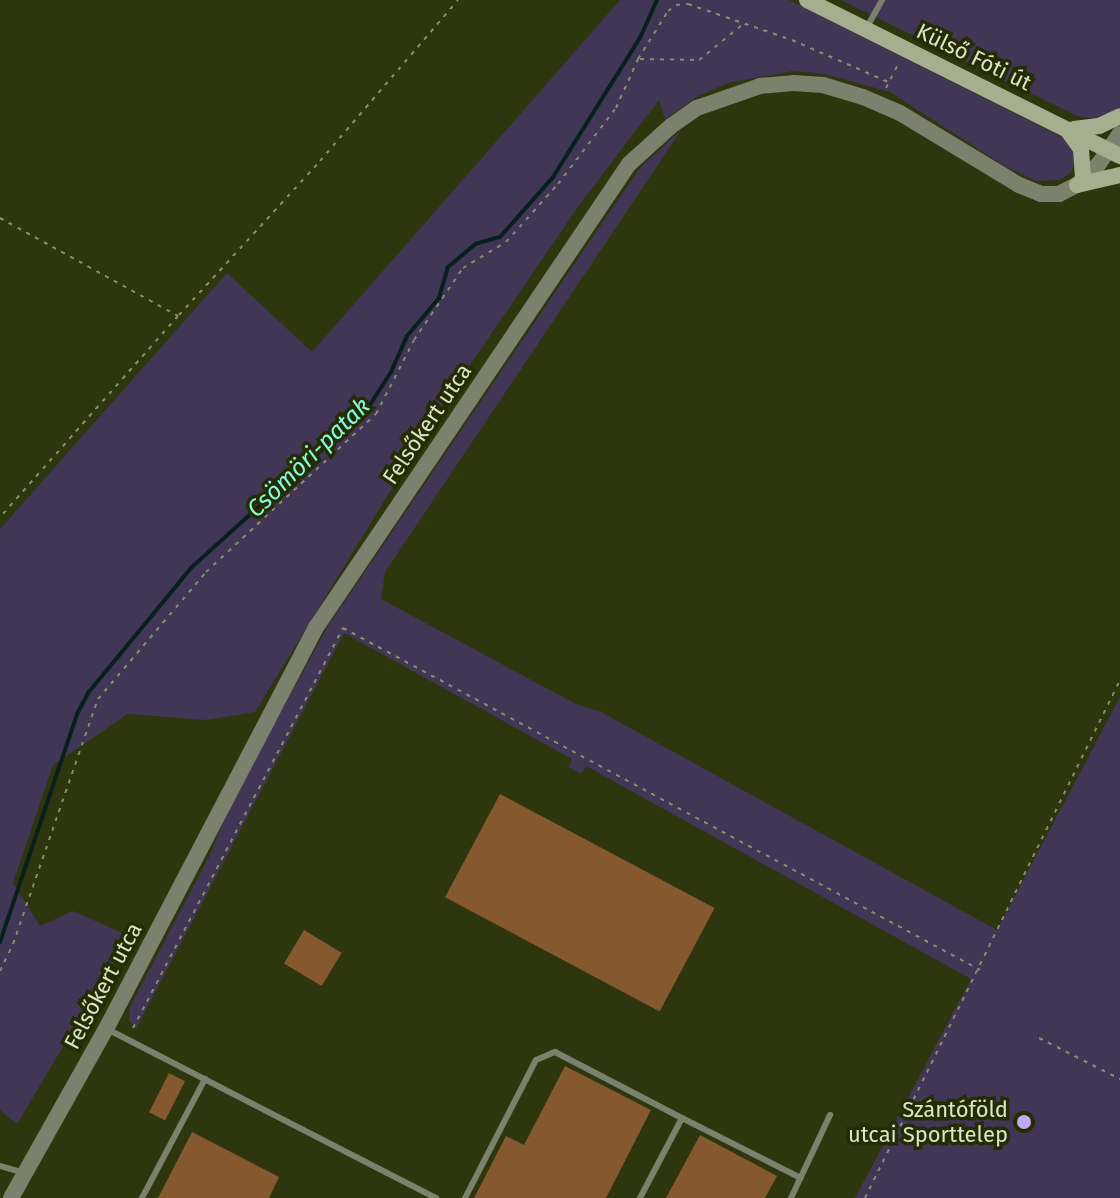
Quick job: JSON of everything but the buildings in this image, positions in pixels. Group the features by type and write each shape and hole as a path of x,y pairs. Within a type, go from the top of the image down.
{"main road":[{"name":"Külső Fóti út","path":"807,0 1067,126 1115,153"},
{"path":"1067,126 1099,126 1120,116"},
{"path":"1067,126 1081,149 1080,183 1120,175"}],"street":[{"name":"Felsőkert utca","path":"11,1198 106,1029 317,626 629,164 671,126 697,108 760,86 793,83 823,85 880,105 1029,191 1052,195 1080,183"},
{"path":"1080,183 1115,153 1120,134"}],"lane":[{"path":"866,29 882,0"},
{"path":"106,1029 436,1198"},
{"path":"465,1198 536,1060 555,1052 801,1178"},
{"path":"142,1198 205,1079"},
{"path":"791,1198 830,1115"},
{"path":"640,1198 682,1118"},
{"path":"0,1166 24,1173"}],"path":[{"path":"0,517 320,161 458,0"},
{"path":"0,971 13,944 98,699 206,572 376,414 414,340 463,268 506,242 558,184 616,108 638,59 668,11 676,5 688,4 792,40 888,82"},
{"path":"638,59 699,60 743,24"},
{"path":"880,105 905,49"},
{"path":"0,218 178,316"},
{"path":"127,1038 343,628 980,970"},
{"path":"865,1198 980,970 1120,680"},
{"path":"1039,1038 1120,1079"}],"shaded area":[{"path":"620,0 789,0 1062,137 1073,148 1076,163 1071,172 1060,180 1037,181 1006,167 890,92 825,74 793,71 728,83 698,96 665,119 659,100 580,204 446,400 255,712 206,720 128,714 53,765 13,883 40,926 73,911 129,936 17,1124 0,1110 0,529 227,273 312,352"},
{"path":"841,0 1120,0 1120,108 1094,119 1077,116"},
{"path":"682,129 385,572 381,599 574,703 601,712 997,930 1120,697 1120,1198 855,1198 971,979 586,766 581,774 569,767 572,759 344,633 136,1029 129,1020 130,1007 211,853 232,801 328,626 639,169"}],"waterway":[{"name":"Csömöri-patak","path":"0,942 77,714 88,693 192,567 368,408 391,372 407,336 439,298 448,267 475,244 500,237 553,177 640,38 657,0"}],"place":[{"name":"Szántóföld utcai Sporttelep","path":"1024,1122"}]}
